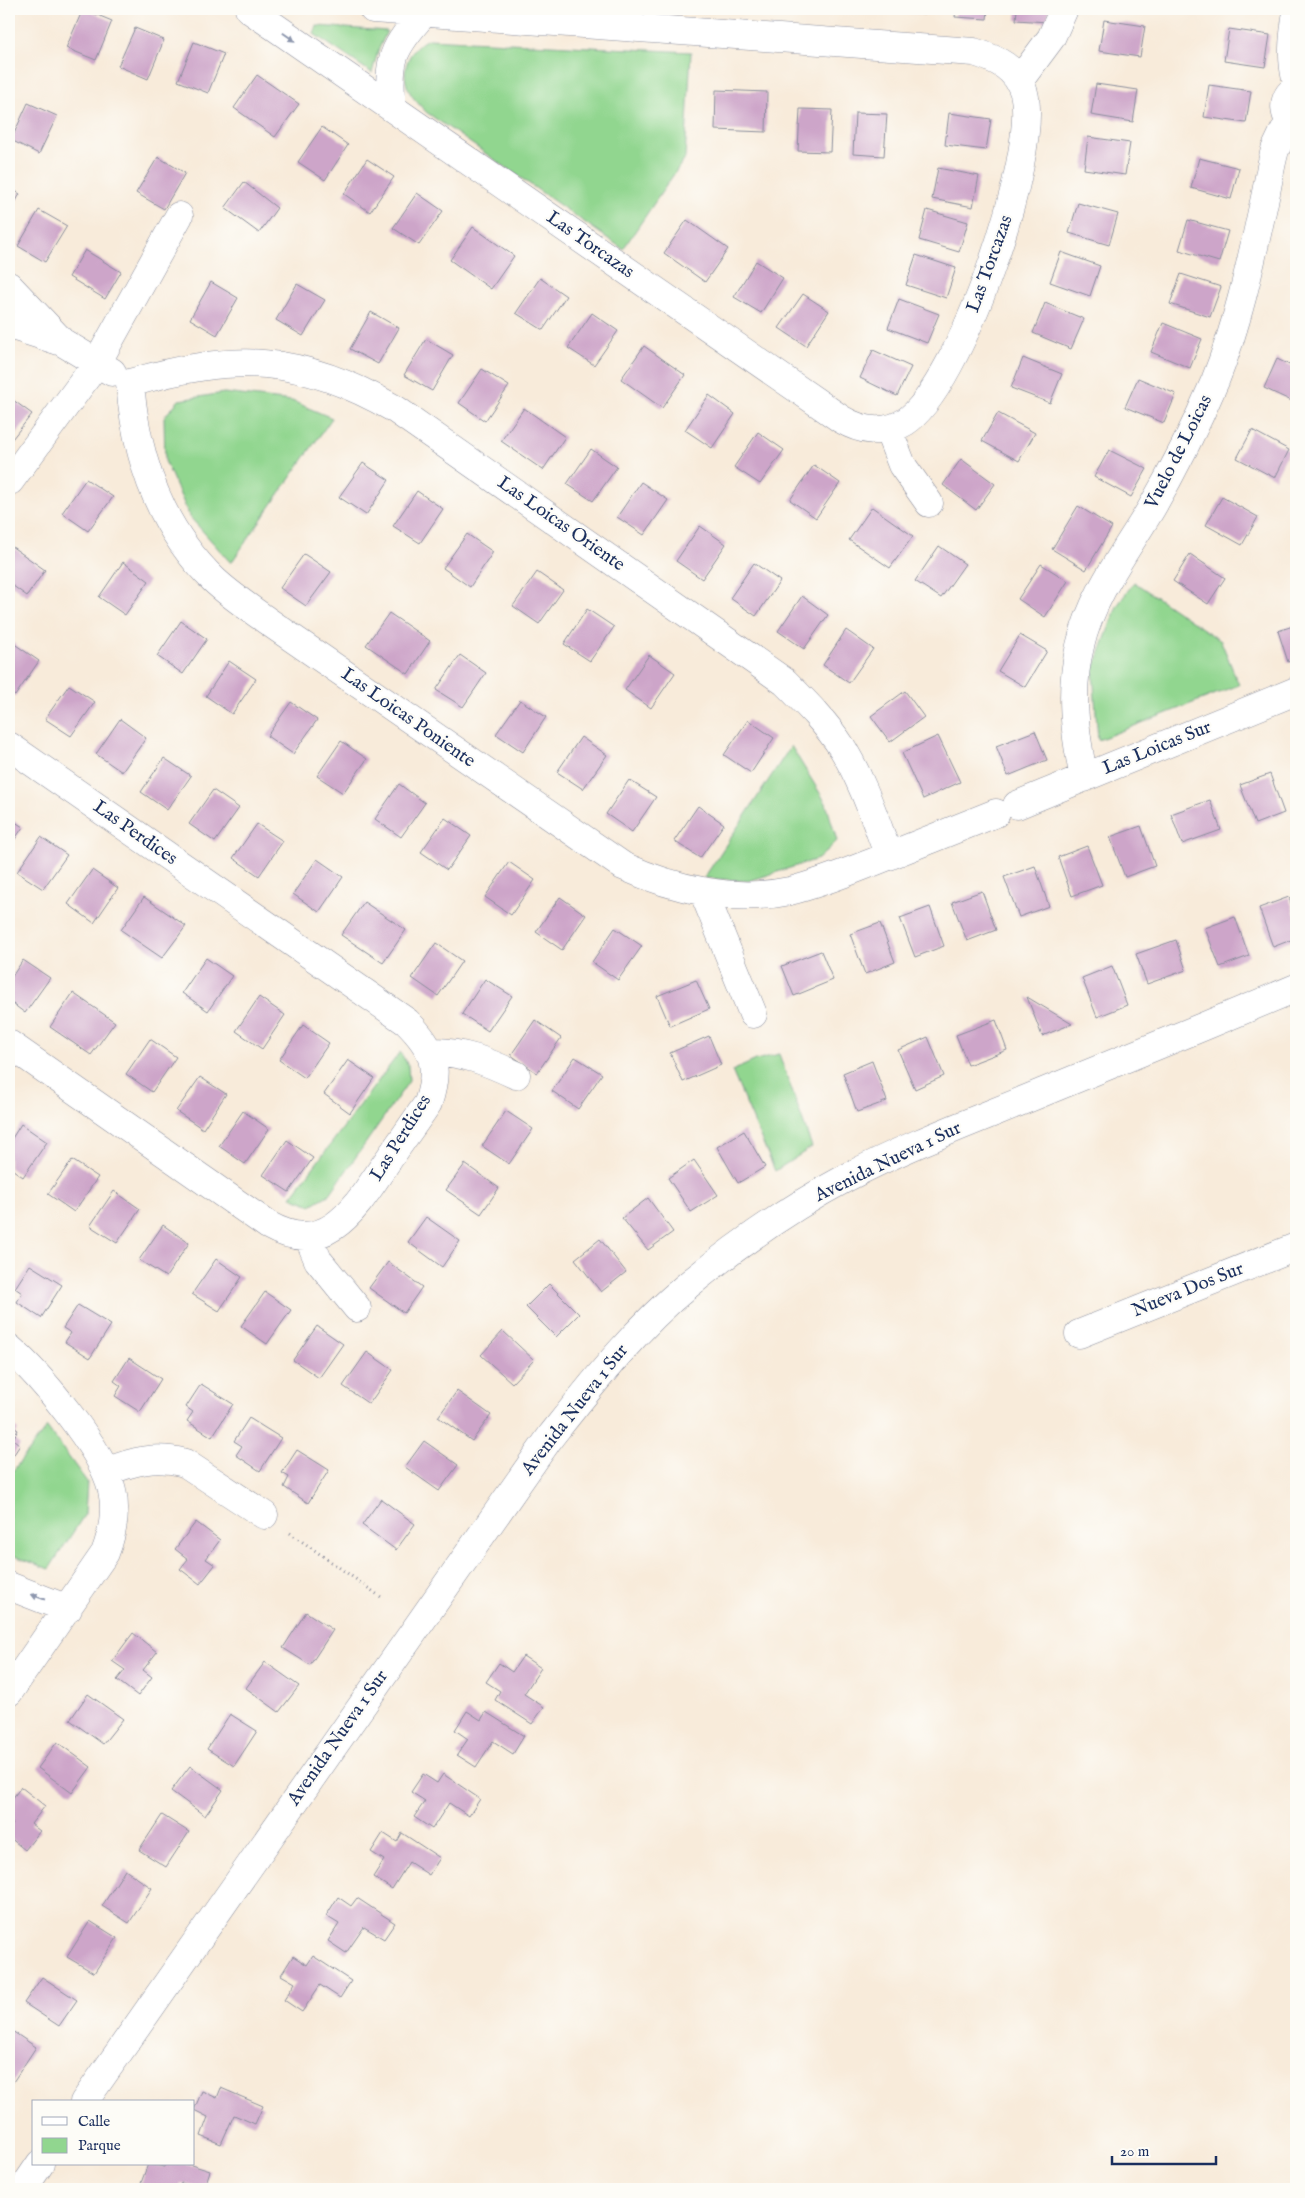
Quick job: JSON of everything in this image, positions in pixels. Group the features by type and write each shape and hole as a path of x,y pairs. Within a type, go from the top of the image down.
{"street":[{"name":"Las Torcazas","path":"248,9 855,427 872,430 888,429 904,422 916,414 934,391 960,342 987,278 1008,215 1023,152 1026,104 1019,81 1002,62 974,52 373,9"},
{"path":"1019,81 1051,38 1064,9"},
{"path":"392,108 389,69 393,55 399,42 424,12"},
{"path":"1296,18 1292,53 1296,79"},
{"name":"Vuelo de Loicas","path":"1084,778 1076,736 1074,698 1076,670 1087,624 1108,577 1151,509 1176,463 1215,379 1234,327 1275,150 1281,136 1294,125 1287,117 1285,103 1288,96 1296,88"},
{"path":"10,481 97,363 179,216"},
{"path":"9,286 62,342"},
{"path":"9,325 62,342 130,383"},
{"name":"Las Loicas Oriente","path":"130,383 188,368 257,363 282,365 332,377 364,391 395,409 785,682 828,727 843,750 856,774 889,856"},
{"name":"Las Loicas Poniente","path":"130,383 137,441 147,476 158,501 180,541 214,579 259,615 623,866 648,877 703,891 750,894 789,891 889,856"},
{"path":"888,429 902,465 928,503"},
{"name":"Las Loicas Sur","path":"889,856 1296,691"},
{"name":"Las Perdices","path":"9,746 396,1014 417,1032 431,1052 434,1069 433,1086 428,1103 347,1217 336,1227 322,1233 308,1236 287,1234 268,1224 9,1044"},
{"path":"703,891 753,1014"},
{"name":"Avenida Nueva 1 Sur","path":"85,2100 550,1436 597,1378 662,1309 699,1276 745,1242 846,1178 975,1120 1296,988"},
{"path":"431,1052 446,1051 465,1055 491,1063 516,1075"},
{"path":"308,1236 318,1260 357,1308"},
{"name":"Nueva Dos Sur","path":"1080,1334 1296,1247"},
{"path":"9,1348 45,1384 96,1453 106,1472 114,1504 111,1537 96,1568 9,1692"},
{"path":"106,1472 141,1460 171,1459 185,1463 264,1515"},
{"path":"9,1586 68,1609"},
{"path":"23,2189 39,2166"}],"path":[{"path":"264,1515 381,1597"}],"green space":[{"path":"317,26 387,31 378,51 372,73 314,34"},
{"path":"428,39 691,52 685,158 623,249 426,112 409,90 405,75 407,62 413,51"},
{"path":"224,393 292,401 332,418 231,563 190,517 165,461 164,417 179,400"},
{"path":"1134,582 1221,641 1239,685 1098,740 1093,671 1117,606"},
{"path":"791,746 826,803 837,841 818,859 749,881 704,878"},
{"path":"400,1052 408,1065 409,1081 330,1194 311,1205 291,1197"},
{"path":"779,1054 812,1147 775,1171 732,1071 756,1060"},
{"path":"47,1427 87,1482 85,1514 49,1569 9,1554 9,1476"}],"building":[{"path":"83,9 112,21 96,60 66,48"},
{"path":"833,9 865,9 865,13 833,11"},
{"path":"893,9 925,9 925,14 893,12"},
{"path":"956,9 988,9 987,19 955,17"},
{"path":"1017,9 1049,9 1048,22 1016,20"},
{"path":"1242,9 1267,9 1266,13"},
{"path":"1104,20 1145,26 1140,57 1099,51"},
{"path":"135,28 164,40 148,79 118,66"},
{"path":"1229,29 1270,35 1265,67 1224,61"},
{"path":"194,42 224,54 208,93 178,81"},
{"path":"257,75 299,104 275,137 234,108"},
{"path":"1096,84 1138,90 1133,122 1091,115"},
{"path":"1209,85 1251,91 1246,123 1204,117"},
{"path":"716,90 767,92 766,132 715,130"},
{"path":"28,103 57,116 39,154 11,140"},
{"path":"800,109 832,110 830,152 798,151"},
{"path":"855,113 887,114 884,156 853,154"},
{"path":"949,113 991,119 986,150 945,145"},
{"path":"322,127 348,145 325,180 298,162"},
{"path":"1088,137 1130,143 1125,175 1084,169"},
{"path":"158,157 185,173 164,209 136,193"},
{"path":"1199,158 1239,168 1231,199 1191,188"},
{"path":"367,159 394,177 370,212 344,194"},
{"path":"938,168 979,176 973,207 932,199"},
{"path":"244,182 277,208 259,233 225,208"},
{"path":"9,187 20,194 9,213"},
{"path":"417,193 443,211 419,245 393,228"},
{"path":"1078,203 1118,214 1109,245 1069,233"},
{"path":"39,210 67,226 45,262 18,246"},
{"path":"927,210 968,222 959,252 919,240"},
{"path":"687,220 728,249 705,282 664,253"},
{"path":"1188,220 1228,231 1219,262 1179,250"},
{"path":"473,227 514,256 491,289 450,260"},
{"path":"85,250 121,272 105,299 69,277"},
{"path":"1061,252 1100,266 1090,296 1050,282"},
{"path":"916,255 956,268 946,298 906,285"},
{"path":"756,261 783,278 761,313 734,297"},
{"path":"1181,274 1221,287 1210,317 1170,304"},
{"path":"540,278 566,296 543,330 516,313"},
{"path":"211,282 238,298 217,335 190,319"},
{"path":"297,284 325,300 303,336 276,320"},
{"path":"803,294 829,311 806,346 779,328"},
{"path":"899,299 939,314 927,343 888,328"},
{"path":"1045,303 1084,319 1071,349 1033,333"},
{"path":"371,312 399,328 378,364 350,349"},
{"path":"592,313 618,331 594,365 568,348"},
{"path":"1163,323 1202,339 1190,368 1151,352"},
{"path":"426,339 453,355 432,391 404,375"},
{"path":"644,346 685,375 662,408 621,379"},
{"path":"873,350 911,367 897,396 860,378"},
{"path":"1023,358 1062,374 1050,403 1011,388"},
{"path":"1277,359 1296,368 1296,403 1264,388"},
{"path":"482,369 509,386 485,421 459,403"},
{"path":"1138,378 1176,394 1164,423 1125,407"},
{"path":"709,395 735,414 712,448 685,430"},
{"path":"9,397 32,414 12,439 9,437"},
{"path":"524,408 565,437 543,470 501,441"},
{"path":"998,413 1035,433 1019,461 982,441"},
{"path":"1252,430 1289,450 1275,478 1237,458"},
{"path":"758,432 784,450 760,484 734,467"},
{"path":"591,449 617,467 593,501 567,484"},
{"path":"1109,450 1147,469 1131,497 1094,477"},
{"path":"961,459 995,484 976,510 943,485"},
{"path":"363,463 389,480 366,515 339,497"},
{"path":"814,465 840,483 816,518 790,500"},
{"path":"86,479 113,497 88,531 62,513"},
{"path":"641,482 668,500 644,535 617,517"},
{"path":"417,491 443,509 420,543 393,526"},
{"path":"1222,497 1258,517 1242,545 1206,525"},
{"path":"1078,506 1112,527 1086,570 1052,549"},
{"path":"872,507 913,536 890,568 849,540"},
{"path":"700,526 726,544 702,579 676,561"},
{"path":"467,534 493,552 470,587 443,568"},
{"path":"11,546 45,570 27,596 9,583 9,548"},
{"path":"939,546 965,564 941,598 915,581"},
{"path":"304,554 331,572 306,606 280,588"},
{"path":"1190,554 1225,578 1208,604 1173,581"},
{"path":"123,562 149,581 125,615 99,597"},
{"path":"754,563 780,581 756,616 730,598"},
{"path":"1041,564 1068,581 1045,617 1018,599"},
{"path":"537,572 563,590 539,624 513,606"},
{"path":"802,596 828,615 804,649 778,631"},
{"path":"587,609 614,627 590,661 564,644"},
{"path":"389,613 430,641 408,674 366,645"},
{"path":"181,621 207,639 183,674 157,656"},
{"path":"1296,625 1296,659 1288,662 1278,631"},
{"path":"846,630 873,649 849,683 823,665"},
{"path":"1020,635 1047,651 1025,687 998,671"},
{"path":"13,643 39,661 15,696 9,691 9,649"},
{"path":"460,655 486,673 463,707 436,690"},
{"path":"649,655 675,673 651,708 625,690"},
{"path":"229,661 256,679 232,714 206,696"},
{"path":"69,685 95,702 71,736 45,719"},
{"path":"905,691 924,717 890,742 871,716"},
{"path":"520,700 546,717 523,752 496,734"},
{"path":"291,702 317,720 293,754 267,736"},
{"path":"120,719 146,738 122,772 96,754"},
{"path":"748,720 774,738 751,773 724,755"},
{"path":"1035,731 1047,760 1008,776 996,746"},
{"path":"938,736 960,782 923,799 902,753"},
{"path":"581,737 607,755 583,789 557,772"},
{"path":"341,741 367,759 343,793 317,776"},
{"path":"164,758 191,776 167,810 141,792"},
{"path":"1270,774 1284,813 1255,824 1240,785"},
{"path":"629,780 656,797 632,832 606,814"},
{"path":"399,784 425,803 401,837 375,819"},
{"path":"213,790 239,808 215,842 189,824"},
{"path":"1210,800 1221,830 1182,844 1171,814"},
{"path":"698,806 724,824 700,858 674,841"},
{"path":"9,818 23,827 9,848"},
{"path":"445,818 471,836 447,870 421,852"},
{"path":"257,824 283,841 259,876 233,858"},
{"path":"1141,826 1155,866 1125,877 1110,837"},
{"path":"41,837 67,855 43,889 17,872"},
{"path":"1087,846 1102,885 1072,896 1058,857"},
{"path":"317,859 343,877 319,912 293,894"},
{"path":"509,862 535,880 511,915 485,897"},
{"path":"1035,866 1049,906 1019,917 1004,877"},
{"path":"92,870 118,888 94,923 68,904"},
{"path":"982,891 996,930 967,941 952,902"},
{"path":"144,897 186,926 162,958 121,930"},
{"path":"560,897 586,915 562,950 536,932"},
{"path":"1289,897 1296,918 1296,938 1273,947 1259,908"},
{"path":"364,902 406,930 383,963 341,935"},
{"path":"930,907 944,946 915,957 900,918"},
{"path":"1235,917 1249,956 1220,967 1205,928"},
{"path":"880,923 895,962 865,974 850,934"},
{"path":"615,928 642,946 618,980 592,962"},
{"path":"1176,940 1186,970 1147,984 1136,954"},
{"path":"436,943 462,961 438,996 412,978"},
{"path":"821,951 833,980 794,996 782,966"},
{"path":"206,958 232,976 208,1011 182,993"},
{"path":"23,960 50,978 25,1013 9,1001 9,981"},
{"path":"1112,966 1127,1005 1097,1017 1082,978"},
{"path":"485,979 512,996 488,1031 462,1014"},
{"path":"696,980 709,1009 670,1026 657,996"},
{"path":"73,993 115,1022 91,1055 50,1027"},
{"path":"259,997 285,1015 262,1049 236,1031"},
{"path":"1027,997 1072,1024 1042,1036"},
{"path":"535,1020 561,1038 537,1073 511,1055"},
{"path":"996,1020 1007,1050 968,1065 956,1035"},
{"path":"303,1025 329,1043 305,1078 279,1060"},
{"path":"709,1036 721,1065 683,1082 670,1053"},
{"path":"928,1037 944,1076 915,1089 898,1050"},
{"path":"150,1039 176,1057 152,1092 126,1074"},
{"path":"575,1057 602,1074 578,1109 552,1091"},
{"path":"348,1060 374,1078 350,1113 324,1094"},
{"path":"872,1061 887,1101 857,1112 843,1073"},
{"path":"200,1077 226,1094 203,1129 176,1111"},
{"path":"243,1111 269,1129 245,1164 219,1146"},
{"path":"506,1111 533,1129 509,1164 482,1146"},
{"path":"21,1124 47,1142 23,1177 9,1167 9,1143"},
{"path":"744,1131 765,1167 738,1183 717,1147"},
{"path":"287,1140 313,1158 289,1192 263,1175"},
{"path":"72,1160 98,1177 74,1212 48,1194"},
{"path":"694,1160 718,1195 691,1212 668,1178"},
{"path":"465,1164 499,1188 481,1214 446,1190"},
{"path":"114,1191 140,1209 117,1243 90,1226"},
{"path":"648,1198 673,1232 648,1250 622,1218"},
{"path":"426,1217 460,1241 442,1267 408,1242"},
{"path":"163,1225 189,1243 166,1277 139,1260"},
{"path":"600,1239 626,1272 601,1292 575,1259"},
{"path":"216,1259 242,1277 219,1311 192,1294"},
{"path":"388,1262 422,1287 404,1313 369,1288"},
{"path":"30,1265 62,1285 41,1318 17,1302 22,1293 15,1288"},
{"path":"549,1284 579,1314 556,1337 526,1307"},
{"path":"265,1292 291,1310 267,1344 241,1326"},
{"path":"78,1305 111,1325 90,1358 65,1342 71,1333 63,1328"},
{"path":"317,1326 343,1344 319,1378 293,1360"},
{"path":"503,1331 534,1360 512,1383 481,1355"},
{"path":"367,1352 393,1370 369,1404 343,1386"},
{"path":"129,1358 161,1379 140,1412 115,1396 121,1386 114,1381"},
{"path":"201,1384 233,1404 212,1437 187,1421 193,1412 186,1407"},
{"path":"457,1391 491,1415 472,1441 438,1417"},
{"path":"249,1418 281,1438 260,1471 236,1455 242,1446 234,1441"},
{"path":"9,1424 18,1430 13,1439 20,1445 9,1462"},
{"path":"424,1441 458,1465 439,1491 405,1467"},
{"path":"297,1450 329,1470 308,1503 284,1487 289,1477 282,1473"},
{"path":"381,1499 415,1524 396,1550 362,1525"},
{"path":"196,1522 220,1540 206,1559 215,1565 200,1584 180,1569 188,1559 175,1549"},
{"path":"306,1612 333,1630 310,1665 283,1648"},
{"path":"133,1633 157,1652 143,1670 152,1677 138,1696 117,1680 125,1670 112,1661"},
{"path":"523,1656 541,1668 524,1694 544,1707 532,1724 495,1700 500,1691 486,1682 499,1663 512,1672"},
{"path":"265,1662 299,1686 279,1712 246,1688"},
{"path":"88,1694 123,1719 103,1744 70,1720"},
{"path":"467,1711 481,1720 486,1712 524,1736 513,1754 493,1741 476,1767 457,1755 468,1739 455,1730"},
{"path":"230,1714 257,1731 234,1766 207,1749"},
{"path":"57,1742 91,1767 72,1793 38,1768"},
{"path":"190,1766 223,1790 205,1816 171,1791"},
{"path":"423,1774 437,1783 443,1774 480,1799 469,1816 449,1803 432,1829 414,1817 425,1801 411,1792"},
{"path":"21,1787 45,1806 31,1824 40,1831 25,1850 9,1837 9,1829 13,1824 9,1821 9,1803"},
{"path":"162,1815 189,1832 166,1867 139,1850"},
{"path":"383,1833 397,1842 402,1833 440,1858 429,1875 409,1862 392,1889 373,1877 384,1860 371,1852"},
{"path":"125,1870 152,1888 129,1923 102,1906"},
{"path":"338,1897 351,1906 357,1898 395,1923 384,1939 364,1927 346,1953 328,1941 339,1924 326,1916"},
{"path":"90,1921 117,1938 94,1973 67,1957"},
{"path":"293,1956 307,1965 313,1956 351,1981 340,1998 320,1985 302,2012 284,2000 295,1983 281,1975"},
{"path":"42,1977 77,2000 59,2026 24,2003"},
{"path":"9,2029 36,2047 13,2082 9,2080"},
{"path":"221,2088 263,2106 255,2124 234,2115 221,2144 201,2136 208,2117 195,2110 202,2091 217,2098"},
{"path":"147,2166 194,2166 210,2171 204,2189 181,2183 179,2189 156,2189 141,2183"}]}
